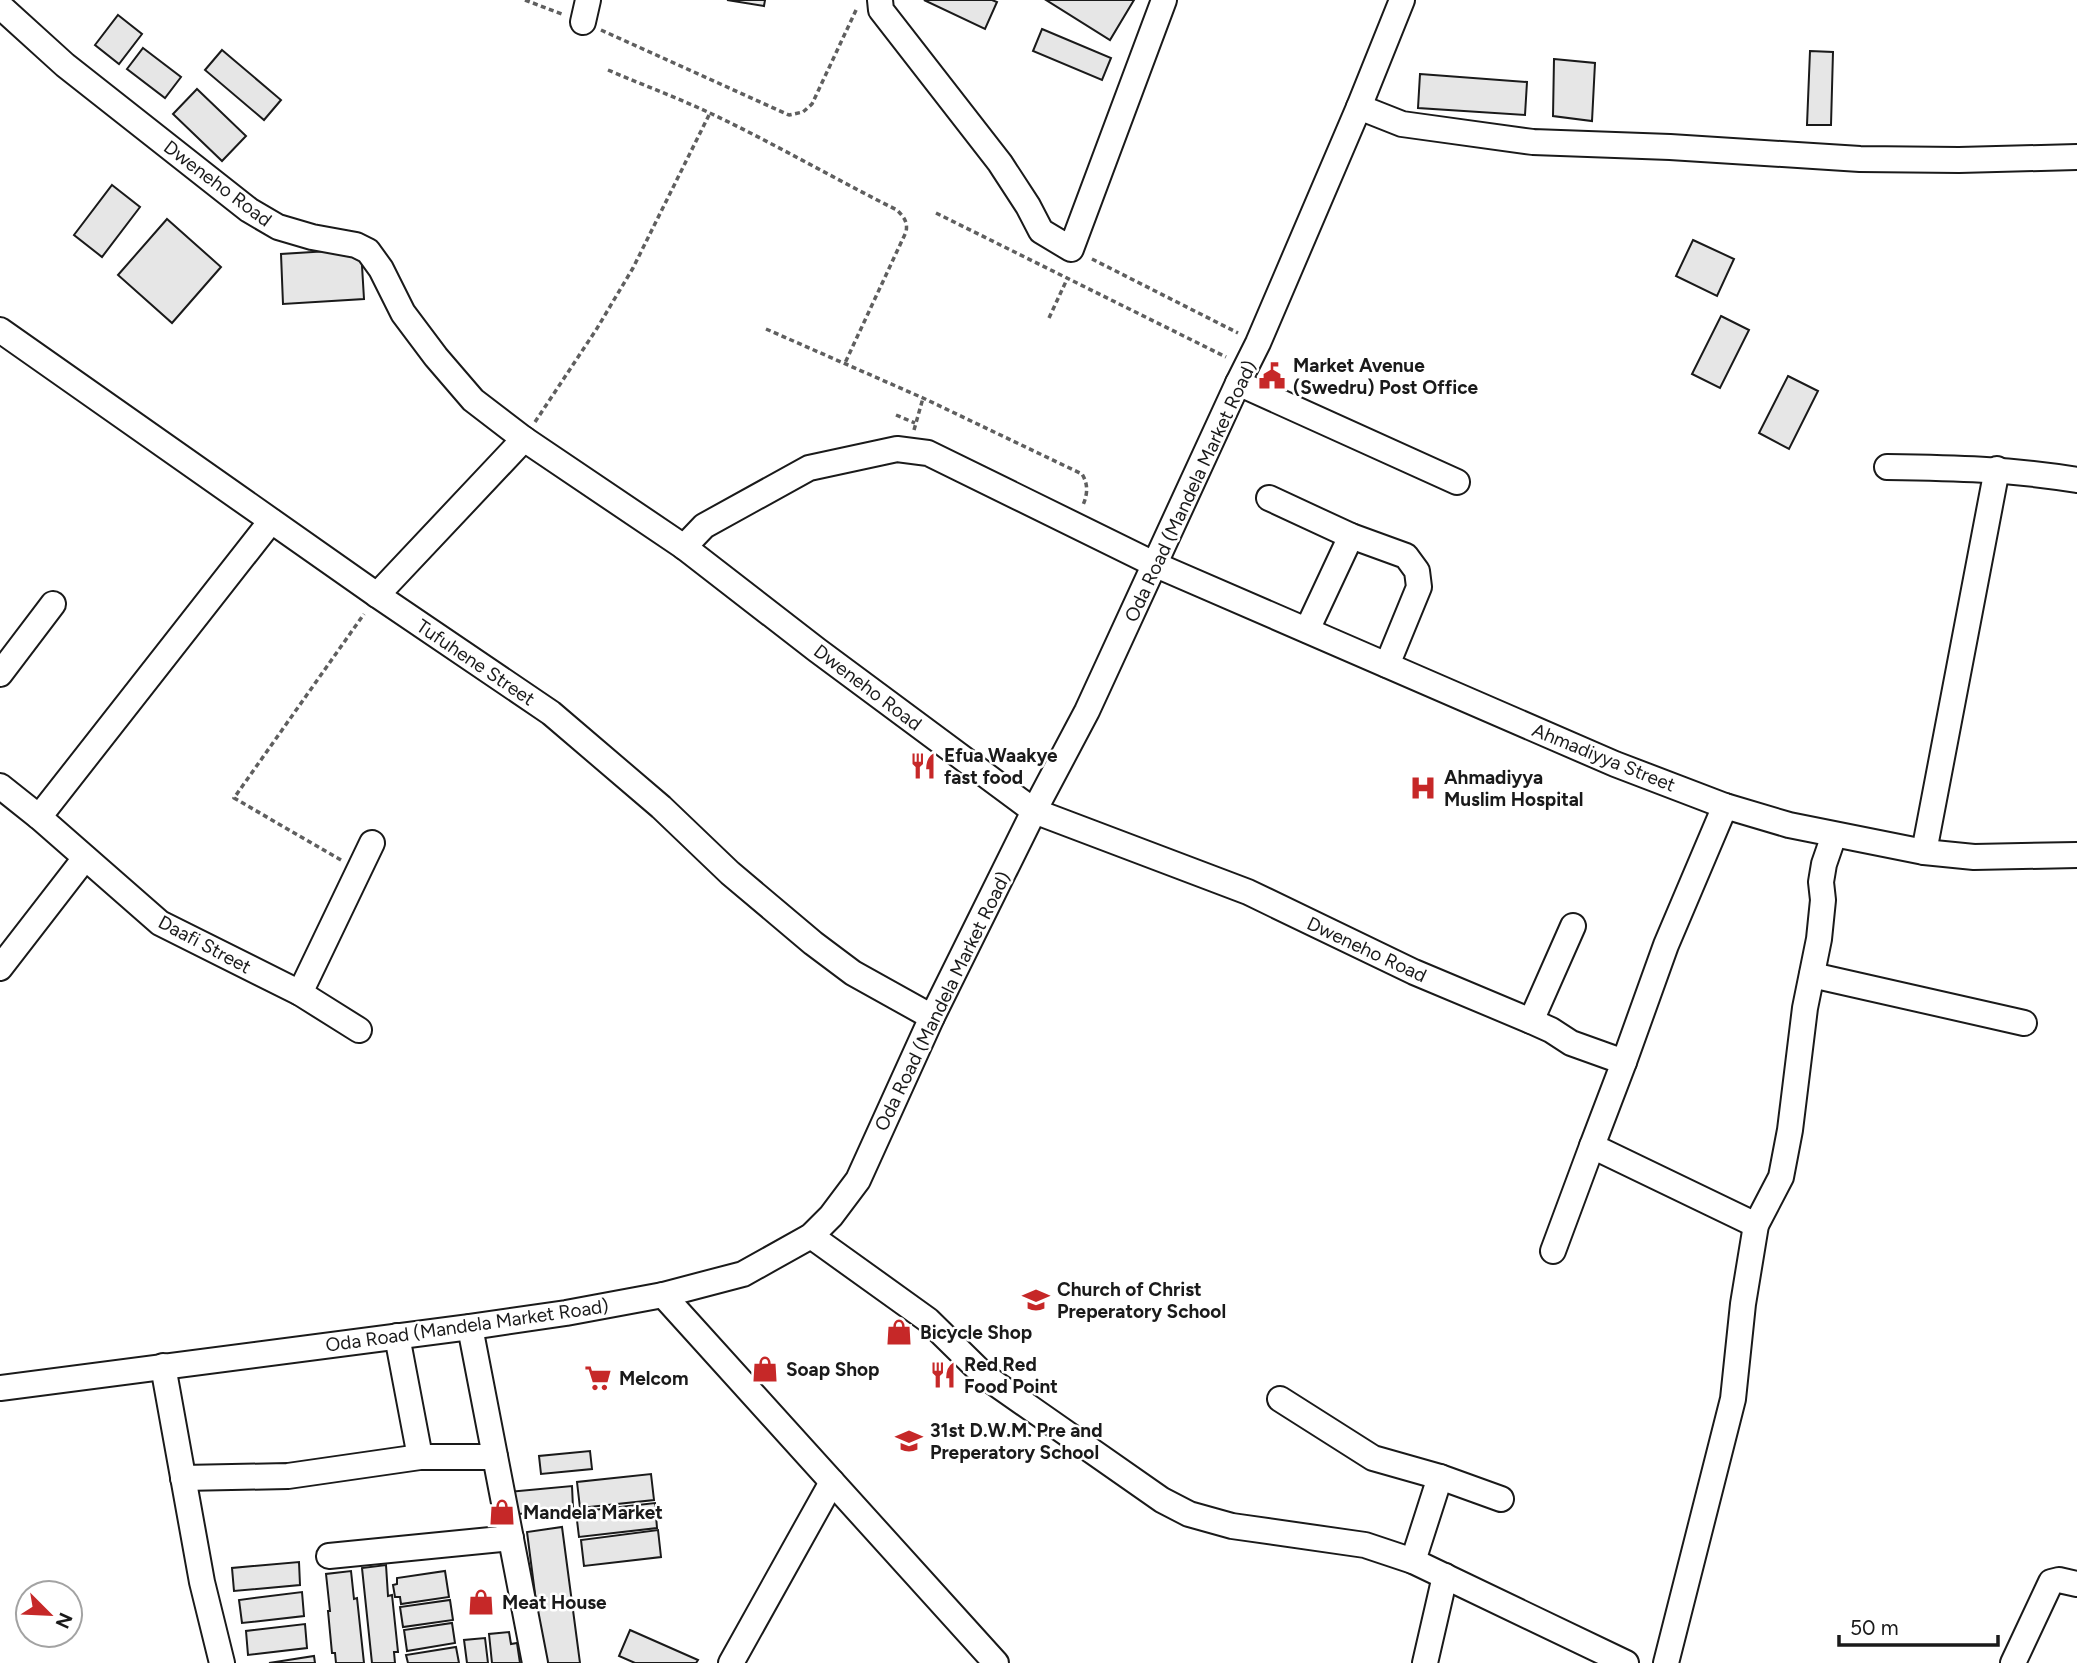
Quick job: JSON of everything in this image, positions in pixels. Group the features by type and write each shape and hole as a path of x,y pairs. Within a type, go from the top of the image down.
{"street":[{"path":"868,3 881,10 1000,163 1041,231 1071,249 1164,0"},
{"name":"Oda Road (Mandela Market Road)","path":"0,1388 566,1313 663,1295 743,1274 811,1236 831,1216 858,1180 932,1017 1087,711 1258,343 1402,0"},
{"name":"Dweneho Road","path":"0,6 65,65 249,210 278,227 356,245 368,251 381,269 403,313 473,400 524,439 684,547 817,650 1034,811 1248,892 1414,972 1551,1030 1571,1043 1624,1062"},
{"path":"1359,107 1402,124 1533,142 1670,147 1860,159 2077,157"},
{"name":"Tufuhene Street","path":"0,330 377,595 551,713 661,807 730,873 813,943 853,973 932,1017"},
{"path":"1242,375 1457,482"},
{"path":"377,595 524,439"},
{"path":"684,547 704,526 809,468 897,449 909,450"},
{"name":"Ahmadiyya Street","path":"909,450 928,453 1156,565 1615,764 1725,806 1789,825 1924,852 1974,857 2077,855"},
{"path":"1887,467 1997,469 2077,480"},
{"path":"1924,852 1997,469"},
{"path":"1269,498 1351,536 1406,556 1418,571 1419,587 1387,665"},
{"path":"39,817 271,521"},
{"path":"1307,630 1351,536"},
{"path":"0,674 53,604"},
{"name":"Daafi Street","path":"0,786 160,923 300,993 359,1030"},
{"path":"1553,1251 1665,945 1725,806"},
{"path":"1666,1663 1733,1399 1756,1225 1781,1177 1790,1130 1805,1008 1819,939 1823,900 1821,882 1834,835"},
{"path":"300,993 372,843"},
{"path":"0,968 85,858"},
{"path":"1531,1021 1573,926"},
{"path":"1812,975 2024,1023"},
{"path":"1592,1146 1756,1225"},
{"path":"811,1236 928,1321 986,1377 1162,1500 1189,1514 1232,1525 1365,1545 1413,1561 1626,1663"},
{"path":"663,1295 996,1663"},
{"path":"470,1326 535,1663"},
{"path":"397,1336 420,1457"},
{"path":"163,1366 202,1582 222,1663"},
{"path":"1280,1399 1373,1458 1440,1477 1501,1499"},
{"path":"183,1478 288,1476 420,1457 495,1457"},
{"path":"1413,1561 1440,1477"},
{"path":"731,1663 832,1482"},
{"path":"329,1556 511,1538"},
{"path":"1425,1663 1445,1577"},
{"path":"2013,1663 2052,1582 2059,1580 2077,1584"}],"path":[{"path":"525,0 586,11 789,115 803,112 812,104 868,3"},
{"path":"608,70 710,113 897,210 907,223 906,232 845,363"},
{"path":"524,439 596,330 633,268 710,113"},
{"path":"936,213 1068,277 1242,375"},
{"path":"1071,249 1258,343"},
{"path":"1049,318 1068,277"},
{"path":"766,329 923,398 1082,474 1087,483 1086,498 1073,526"},
{"path":"909,450 923,398"},
{"path":"896,415 915,424"},
{"path":"359,870 234,798 377,595"}],"building":[{"path":"727,0 765,0 764,6"},
{"path":"924,0 992,0 997,2 985,29"},
{"path":"1046,0 1134,0 1110,40"},
{"path":"118,15 142,34 119,64 95,45"},
{"path":"1042,29 1111,58 1102,80 1033,51"},
{"path":"143,48 181,77 165,98 127,69"},
{"path":"222,50 281,100 264,120 205,70"},
{"path":"1810,51 1833,52 1831,125 1807,125"},
{"path":"1554,59 1595,63 1592,121 1553,116"},
{"path":"1420,74 1527,82 1525,115 1418,108"},
{"path":"197,89 246,136 222,161 173,114"},
{"path":"112,185 140,207 102,257 74,235"},
{"path":"167,219 221,267 172,323 118,275"},
{"path":"1693,240 1734,259 1717,296 1676,276"},
{"path":"361,249 364,299 283,304 281,254"},
{"path":"1721,316 1749,330 1720,388 1692,374"},
{"path":"1788,376 1818,391 1789,449 1759,433"},
{"path":"590,1451 592,1469 541,1474 539,1456"},
{"path":"651,1474 654,1500 580,1508 577,1482"},
{"path":"572,1486 573,1508 510,1515 508,1492"},
{"path":"655,1503 657,1528 579,1537 576,1512"},
{"path":"562,1527 580,1663 544,1663 527,1532"},
{"path":"658,1530 661,1557 584,1566 581,1540"},
{"path":"299,1562 300,1585 234,1591 232,1568"},
{"path":"386,1565 388,1596 392,1595 398,1652 394,1652 395,1663 372,1663 362,1568"},
{"path":"351,1571 354,1599 357,1598 364,1663 336,1663 335,1653 332,1653 326,1574"},
{"path":"445,1571 449,1597 401,1604 400,1597 395,1597 393,1585 397,1584 397,1578"},
{"path":"302,1592 304,1616 242,1623 239,1600"},
{"path":"450,1600 453,1620 403,1627 400,1607"},
{"path":"452,1623 455,1643 407,1651 404,1630"},
{"path":"305,1624 307,1648 248,1655 246,1631"},
{"path":"630,1630 698,1660 696,1663 635,1663 619,1656"},
{"path":"509,1632 511,1644 517,1643 520,1663 492,1663 489,1634"},
{"path":"485,1638 488,1663 467,1663 464,1640"},
{"path":"456,1647 459,1663 408,1663 406,1655"},
{"path":"314,1656 315,1663 269,1663"}],"place":[{"name":"Market Avenue (Swedru) Post Office","path":"1272,376"},
{"name":"Efua Waakye fast food","path":"923,766"},
{"name":"Ahmadiyya Muslim Hospital","path":"1423,788"},
{"name":"Church of Christ Preperatory School","path":"1036,1300"},
{"name":"Bicycle Shop","path":"899,1332"},
{"name":"Soap Shop","path":"765,1369"},
{"name":"Red Red Food Point","path":"943,1375"},
{"name":"Melcom","path":"598,1378"},
{"name":"31st D.W.M. Pre and Preperatory School","path":"909,1441"},
{"name":"Mandela Market","path":"502,1512"},
{"name":"Meat House","path":"481,1602"}]}
